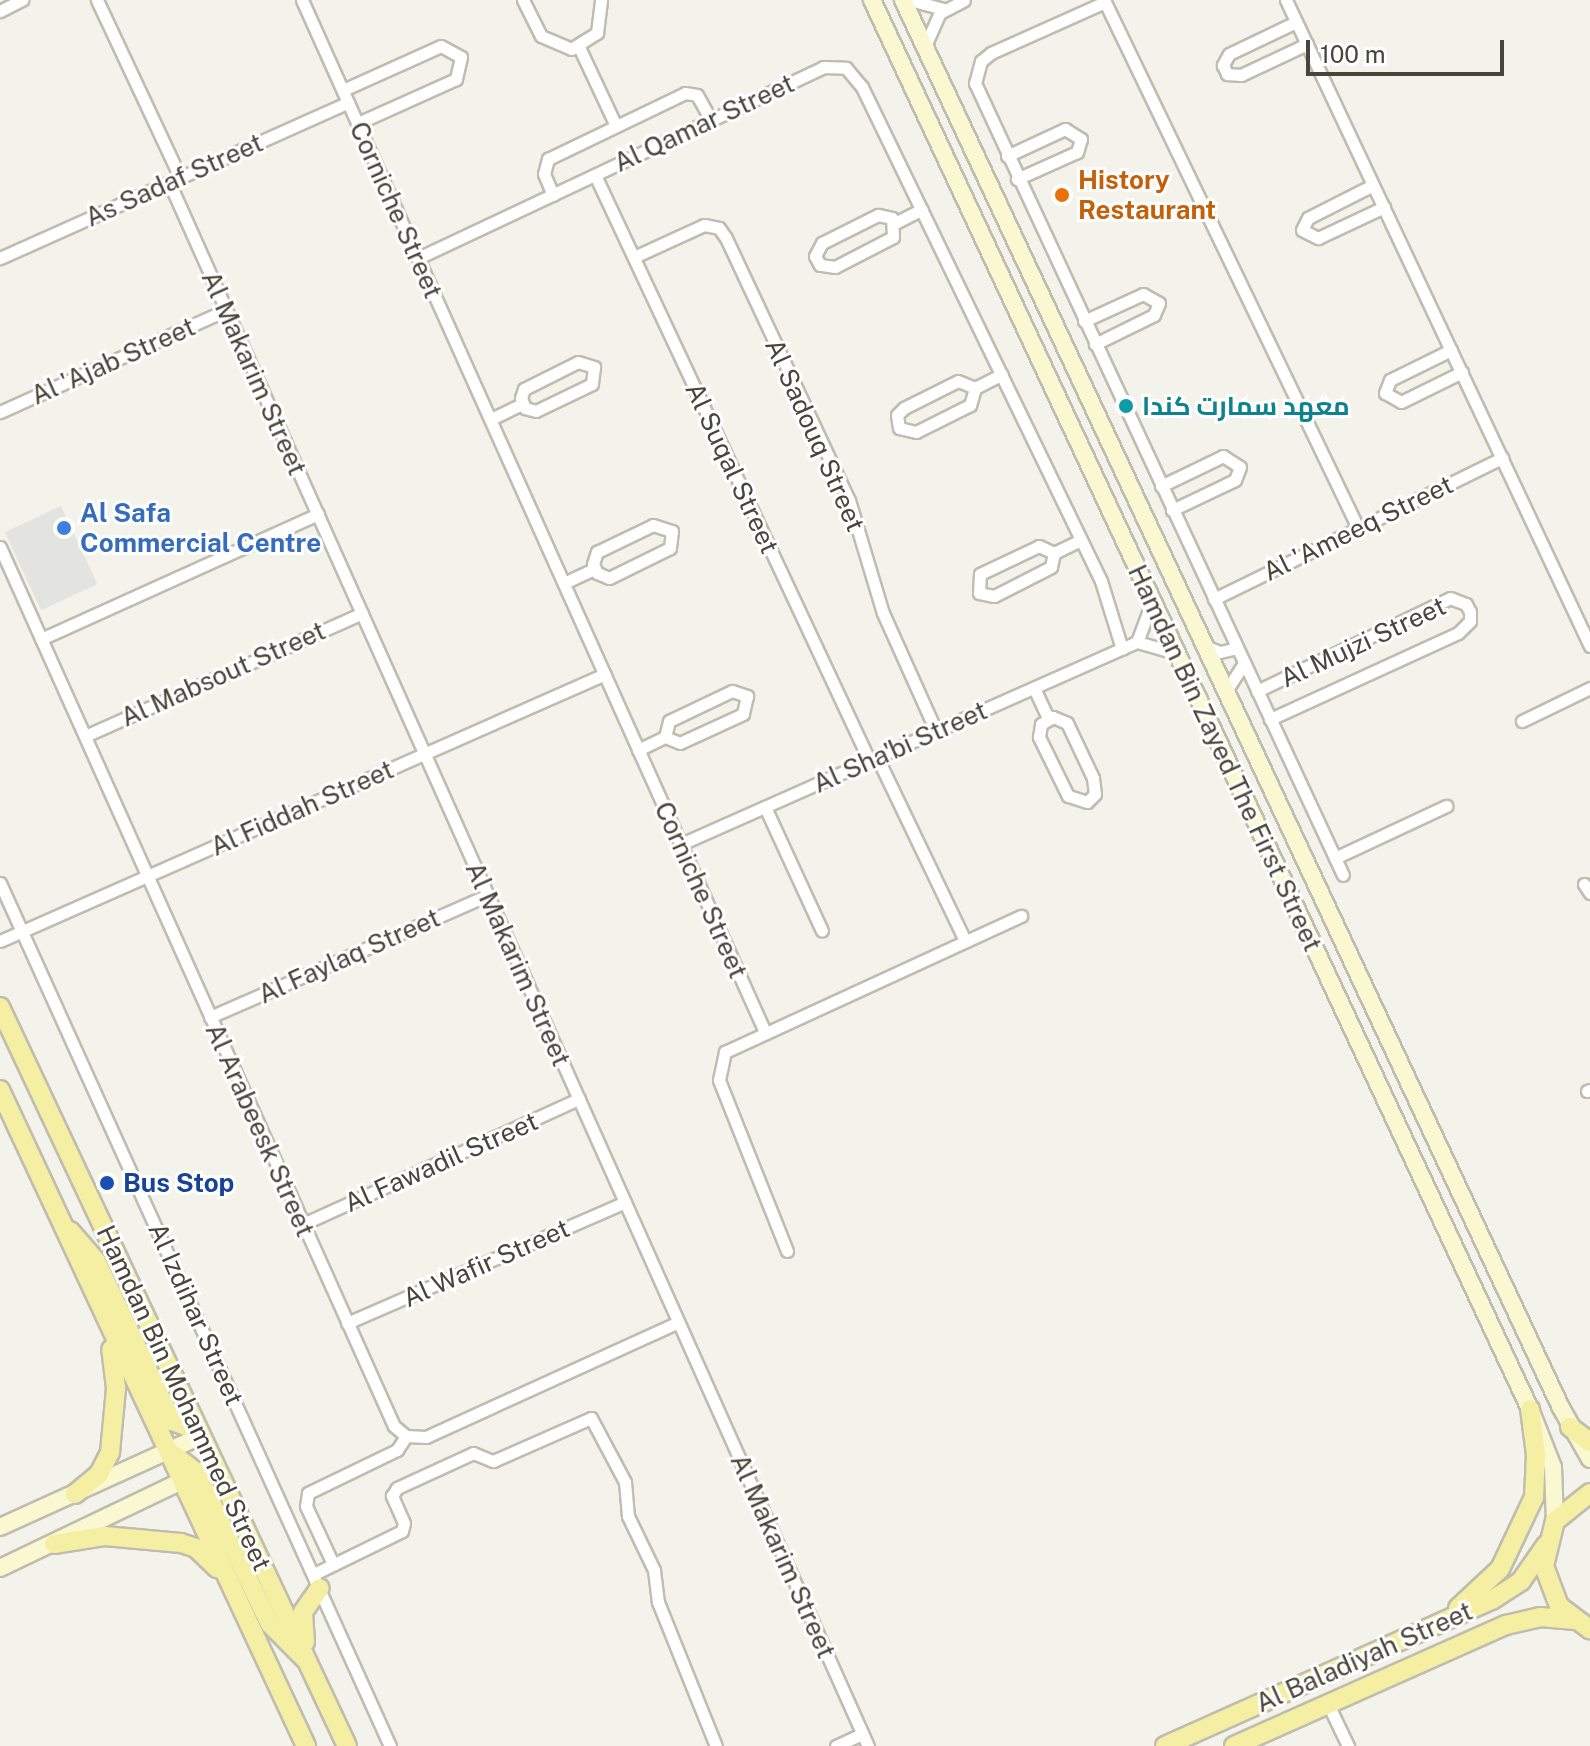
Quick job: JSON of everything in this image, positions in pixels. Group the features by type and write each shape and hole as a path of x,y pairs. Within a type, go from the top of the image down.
{"main road":[{"name":"Hamdan Bin Zayed The First Street","path":"872,0 1530,1409 1553,1467 1555,1521"},
{"name":"Hamdan Bin Zayed The First Street","path":"903,0 1570,1427 1590,1459"},
{"name":"Hamdan Bin Mohammed Street","path":"0,1007 347,1746"},
{"name":"Hamdan Bin Mohammed Street","path":"0,1090 168,1451 189,1476 242,1609 306,1746"},
{"path":"65,1227 96,1261 172,1421 186,1426 191,1415"},
{"path":"75,1494 99,1474 110,1452 116,1380 106,1323"},
{"path":"1441,1623 1495,1575 1523,1526 1537,1479 1530,1409"},
{"path":"1570,1427 1590,1442"},
{"path":"0,1527 201,1436"},
{"path":"0,1568 215,1465"},
{"path":"189,1476 270,1624 293,1652 307,1661"},
{"path":"1582,1625 1549,1587 1546,1545 1555,1521 1590,1493"},
{"path":"54,1544 105,1536 181,1543 209,1558 242,1609"},
{"name":"Al Baladiyah Street","path":"1165,1746 1507,1592 1528,1573 1546,1545"},
{"path":"307,1661 303,1612 317,1581"},
{"name":"Al Baladiyah Street","path":"1234,1746 1506,1625 1540,1617 1582,1625"}],"street":[{"path":"0,11 22,0"},
{"name":"Al Makarim Street","path":"97,0 175,180 226,310 865,1740"},
{"name":"Corniche Street","path":"302,0 764,1030"},
{"path":"523,0 547,42 579,47"},
{"path":"579,47 601,26 601,0"},
{"path":"910,0 944,9"},
{"path":"925,46 944,9 964,0"},
{"path":"1286,0 1590,646"},
{"path":"1343,875 1017,179 975,83 981,61 1105,1 1358,528"},
{"path":"1296,22 1229,54 1223,65 1227,74 1241,75 1307,44"},
{"path":"343,90 441,46 461,57 456,79 358,123"},
{"path":"579,47 616,126"},
{"name":"Al Qamar Street","path":"418,258 823,67 846,68 862,87 1104,588 1122,649"},
{"path":"553,195 544,174 548,159 616,126 689,92 697,95 711,120"},
{"name":"As Sadaf Street","path":"0,258 348,102"},
{"path":"1007,156 1065,129 1081,139 1077,152 1017,179"},
{"name":"Al Suqal Street","path":"595,175 873,759 965,941"},
{"path":"1373,185 1308,218 1302,230 1318,238 1384,207"},
{"path":"895,223 922,209"},
{"path":"878,215 895,223 893,237 835,267 824,267 817,261 822,243 878,215"},
{"name":"Al Sadouq Street","path":"634,257 699,226 714,226 726,238 849,500 877,599 936,731"},
{"path":"1084,321 1143,294 1159,303 1154,315 1095,344"},
{"name":"Al 'Ajab Street","path":"0,412 226,310"},
{"path":"1451,350 1390,380 1385,393 1401,402 1462,372"},
{"path":"578,362 594,367 595,380 589,386 536,411 522,404 521,394 529,386 578,362"},
{"path":"975,388 958,381 904,408 897,425 906,433 916,432 970,405 975,388 1002,374"},
{"path":"491,419 522,404"},
{"path":"1161,486 1223,456 1240,467 1235,480 1172,510"},
{"name":"Al 'Ameeq Street","path":"1214,599 1502,458"},
{"path":"41,639 318,514"},
{"path":"653,525 672,531 674,541 667,552 609,578 594,569 597,552 653,525"},
{"path":"1054,553 1039,546 983,572 976,588 984,596 994,596 1049,569 1054,553 1081,540"},
{"name":"Al Arabeesk Street","path":"0,547 389,1418 406,1436"},
{"path":"564,583 594,569"},
{"name":"Al Mujzi Street","path":"1257,691 1450,598 1466,604 1470,612 1470,621 1458,633 1270,719"},
{"path":"1152,601 1137,642 1176,653"},
{"name":"Al Mabsout Street","path":"85,736 362,613"},
{"name":"Al Sha'bi Street","path":"681,844 1137,642"},
{"path":"1205,646 1220,652 1237,648"},
{"path":"1226,691 1244,663"},
{"name":"Al Fiddah Street","path":"0,941 605,674"},
{"path":"1034,688 1048,718"},
{"path":"1522,721 1590,688"},
{"path":"638,750 665,737 680,743 718,726 747,711 749,699 741,691 732,691 669,721 665,737"},
{"path":"1048,718 1063,719 1076,740 1095,784 1087,802 1068,796 1039,737 1041,724 1048,718"},
{"path":"1335,858 1446,806"},
{"path":"765,807 822,931"},
{"name":"Al Izdihar Street","path":"0,883 390,1746"},
{"name":"Al Faylaq Street","path":"210,1017 488,895"},
{"path":"787,1251 718,1072 730,1047 1021,916"},
{"name":"Al Fawadil Street","path":"303,1224 579,1099"},
{"name":"Al Wafir Street","path":"347,1323 625,1202"},
{"path":"333,1564 306,1506 308,1493 397,1450 406,1436 426,1437 678,1322"},
{"path":"317,1581 333,1564 404,1529 392,1496 397,1488 473,1453 493,1461 591,1418 625,1482 628,1516 654,1570 658,1602 716,1746"},
{"path":"1328,1704 1348,1746"},
{"path":"836,1746 865,1740"}],"shaded area":[{"path":"61,506 97,584 41,610 5,532"}],"place":[{"name":"History Restaurant","path":"1062,195"},
{"name":"معهد سمارت كندا","path":"1126,406"},
{"name":"Al Safa Commercial Centre","path":"64,528"},
{"name":"Bus Stop","path":"107,1183"}]}
